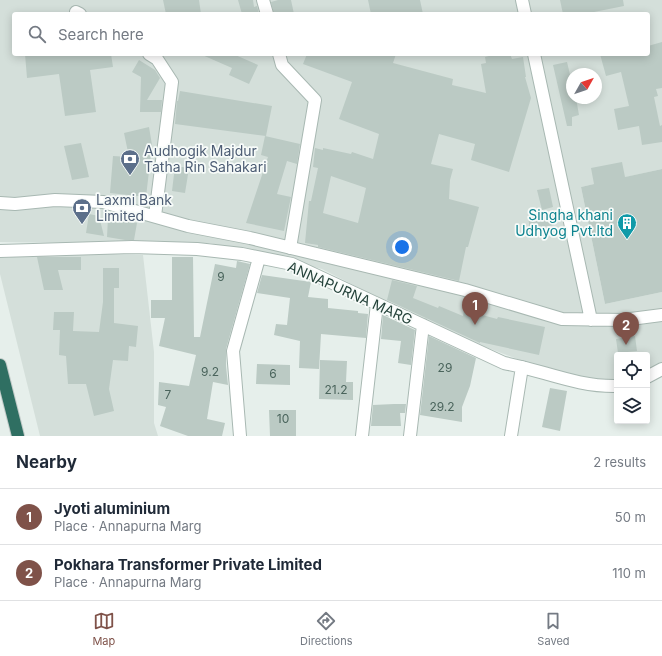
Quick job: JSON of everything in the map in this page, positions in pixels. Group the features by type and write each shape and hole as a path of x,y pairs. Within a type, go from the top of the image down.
{"highway":[{"path":"0,365 18,436"}],"street":[{"path":"263,0 266,12"},
{"path":"522,0 525,12"},
{"path":"152,56 157,59 172,82 155,216"},
{"path":"280,56 282,65 315,100 290,248"},
{"path":"534,56 591,320"},
{"path":"0,203 15,204 55,200 103,202 188,226 250,238 465,290 562,319 623,320 662,314"},
{"name":"ANNAPURNA MARG","path":"0,251 132,247 176,248 218,250 292,264 504,363 580,383 614,386"},
{"path":"240,436 233,351 259,258"},
{"path":"362,436 377,304"},
{"path":"410,436 423,325"},
{"path":"511,436 522,367"},
{"path":"650,375 662,369"}],"shaded area":[{"path":"0,0 662,0 662,169 581,187 605,304 662,292 662,365 650,371 650,352 614,352 614,383 577,379 541,368 443,331 322,269 210,243 140,244 0,242"},
{"path":"68,253 143,255 154,352 154,423 158,436 40,436 0,274 0,258"}],"building":[{"path":"163,0 199,0 201,12 166,12"},
{"path":"238,0 253,0 254,7 257,6 258,12 241,12"},
{"path":"278,0 291,0 294,12 274,12 271,2"},
{"path":"368,0 420,0 423,12 371,12"},
{"path":"560,0 623,0 624,6 594,12 563,12"},
{"path":"662,42 662,88 656,89 658,96 654,97 660,126 662,125 662,142 642,145 639,126 618,130 614,109 629,106 621,72 606,76 601,56 650,56 650,45"},
{"path":"25,56 111,56 113,67 90,70 96,112 65,116 59,74 27,78"},
{"path":"205,56 238,56 258,65 249,84 229,75 232,68"},
{"path":"306,56 395,56 393,63 453,79 452,85 486,93 481,64 486,63 485,57 511,56 512,59 523,57 525,77 531,98 509,172 471,160 475,144 439,134 431,164 453,169 450,180 449,199 479,207 468,247 466,247 459,281 305,243 309,201 311,201 318,168 313,167 315,148 323,150 323,148 351,154 352,152 373,159 379,134 339,119 352,82 303,64","holes":["331,176 366,188 358,223 323,213"]},
{"path":"139,60 155,70 160,78 147,100 162,100 161,112 140,112 141,77 132,72"},
{"path":"567,62 568,68 566,68 566,104 577,104 579,115 572,117 572,126 567,126 553,65"},
{"path":"180,91 272,106 266,136 175,124 177,101"},
{"name":"Audhogik Majdur Tatha Rin Sahakari","path":"149,127 152,145 146,197 110,193 113,156 129,157 124,133"},
{"path":"265,136 300,144 297,164 287,161 277,194 291,197 284,231 246,223 268,157 261,155"},
{"path":"81,143 89,177 72,180 64,146"},
{"name":"Singha khani Udhyog Pvt.ltd","path":"622,162 625,177 662,169 662,292 605,304 581,187 594,184 591,168"},
{"path":"175,166 189,168 185,193 172,191"},
{"path":"549,188 553,207 542,210 537,190"},
{"path":"552,213 554,225 530,229 528,217"},
{"path":"89,214 99,216 104,236 86,233"},
{"path":"108,218 137,223 134,240 107,237"},
{"path":"37,257 81,257 81,270 58,270 63,290 44,290"},
{"path":"172,257 193,257 194,337 200,337 215,264 236,268 237,261 250,264 226,349 228,385 213,382 207,419 225,423 222,436 188,436 160,426 166,407 158,405 159,382 189,386 196,355 159,346 165,318 151,318 151,300 172,300"},
{"path":"103,268 119,268 119,288 114,288 114,323 138,326 136,347 129,346 128,361 113,360 109,389 114,411 94,416 86,384 68,384 66,356 59,355 60,330 53,330 54,312 74,312 73,331 99,332 103,302"},
{"path":"262,275 311,282 308,297 328,299 328,308 358,311 358,313 368,314 366,338 321,334 319,369 299,368 300,341 274,335 276,324 287,325 290,298 257,293"},
{"path":"392,280 417,286 413,298 438,308 439,306 463,316 464,310 497,319 498,317 545,327 539,355 480,343 387,300"},
{"path":"383,315 415,330 411,365 398,363 401,341 381,339"},
{"path":"429,336 476,358 470,386 462,407 462,422 420,415"},
{"path":"635,336 637,351 618,352 616,339"},
{"path":"320,360 347,361 346,382 353,382 353,400 319,399"},
{"path":"257,364 290,365 290,385 256,384"},
{"path":"550,388 567,391 560,431 542,427"},
{"path":"406,404 405,413 400,413 401,426 371,426 373,405"},
{"path":"269,410 296,410 296,436 270,436"}],"place":[{"name":"Audhogik Majdur Tatha Rin Sahakari","path":"130,176"},
{"name":"Laxmi Bank Limited","path":"82,225"},
{"name":"Singha khani Udhyog Pvt.ltd","path":"627,240"},
{"name":"Jyoti aluminium","path":"475,325"},
{"name":"Pokhara Transformer Private Limited","path":"626,345"}]}
